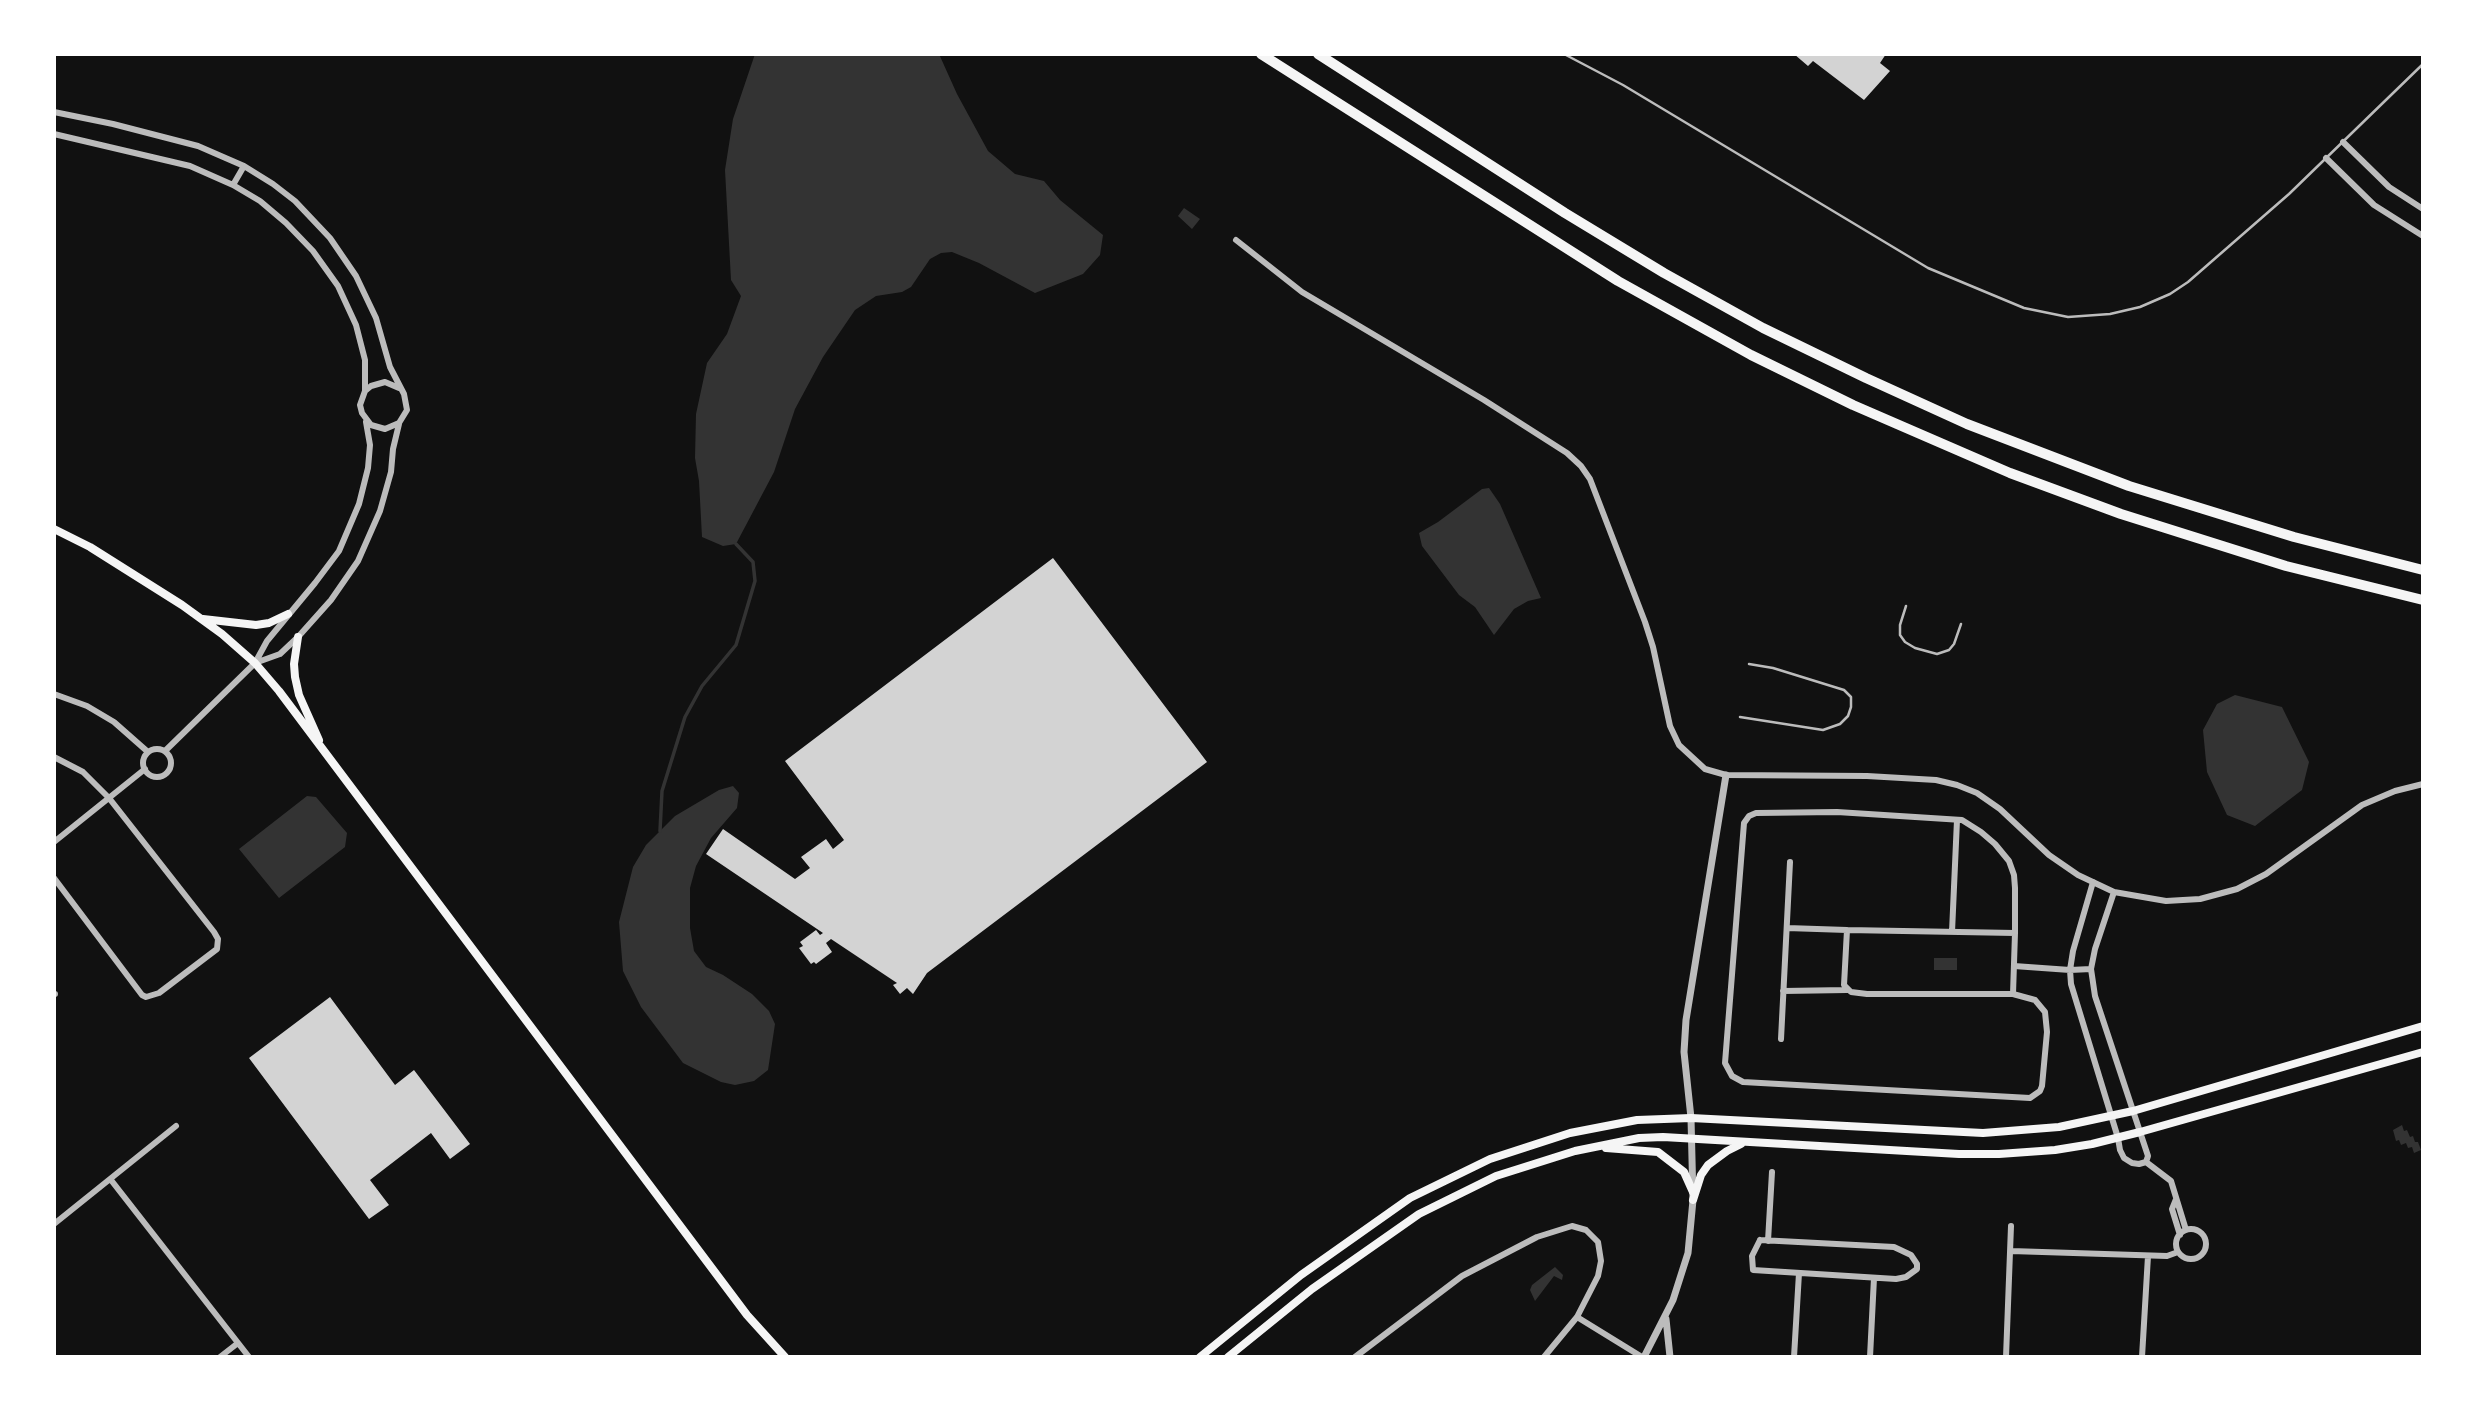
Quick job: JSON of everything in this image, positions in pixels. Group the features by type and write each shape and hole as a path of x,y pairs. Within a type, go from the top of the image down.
{"highway":[{"path":"1261,54 1618,281 1751,355 1853,405 2010,473 2121,514 2286,566 2423,600"},
{"path":"1318,54 1634,255 1763,328 1876,383 2011,442 2129,486 2282,534 2423,570"}],"main road":[{"path":"54,529 90,547 201,619 255,663 747,1315 785,1357"},
{"path":"201,619 256,625 269,623 288,614"},
{"path":"298,636 294,664 299,695 327,755"},
{"path":"1200,1357 1252,1313 1356,1234 1410,1198 1490,1159 1570,1133 1637,1120 1691,1118 1983,1133 2059,1127 2133,1111 2423,1026"},
{"path":"1228,1357 1312,1289 1419,1213 1496,1176 1585,1148 1639,1138 1663,1137 1999,1154 2055,1150 2118,1138 2423,1052"},
{"path":"1693,1196 1708,1165 1727,1151 1746,1143"},
{"path":"1585,1148 1643,1149 1658,1152 1684,1172 1693,1196"}],"street":[{"path":"54,112 198,146 244,166 295,201 330,238 356,276 376,318 390,367 404,394 407,410 399,423 391,472 380,511 358,561 331,600 280,654 255,663"},
{"path":"54,134 190,166 233,185 260,201 313,251 338,286 356,325 365,360 365,391 360,405 370,445 369,468 359,503 339,551 267,641 255,663 165,751"},
{"path":"2343,142 2389,187 2423,209"},
{"path":"2326,158 2374,205 2423,236"},
{"path":"233,185 244,166"},
{"path":"1236,240 1302,292 1484,400 1567,453 1581,466 1590,479 1649,635 1670,726 1679,745 1705,769 1726,775 1867,776 1936,780 1957,785 1977,793 2000,809 2063,866 2114,892 2166,901 2200,899 2222,894 2266,874 2362,805 2395,791 2423,784"},
{"path":"365,391 370,386 385,382 399,388"},
{"path":"365,420 385,429 399,423"},
{"path":"54,694 87,706 105,717 148,752"},
{"path":"157,748 165,751 171,763 165,775 156,777 145,769 143,760 148,752 157,748"},
{"path":"54,757 83,772 109,798 214,932 218,939 217,949 159,993 146,997 54,878"},
{"path":"54,842 145,769"},
{"path":"1577,1317 1643,1357 1678,1288 1688,1252 1693,1196 1691,1118 1684,1052 1686,1020 1726,775"},
{"path":"1783,991 1847,990 1867,994 2013,993 2035,1000 2043,1007 2047,1021 2042,1086 2036,1095 2030,1098 1743,1082 1732,1076 1725,1063 1744,823 1749,817 1763,812 1837,812 1962,820 1995,844 2009,861 2014,875 2013,993"},
{"path":"1952,932 1956,820"},
{"path":"1781,1038 1790,862"},
{"path":"2093,882 2073,951 2070,970 2073,996 2124,1158 2132,1163 2146,1162"},
{"path":"2114,892 2091,969 2095,996 2148,1156 2146,1162"},
{"path":"1787,928 2015,933"},
{"path":"1847,930 1844,985 1847,990"},
{"path":"2014,966 2091,969"},
{"path":"54,1224 176,1126"},
{"path":"2146,1162 2171,1181 2177,1197 2183,1233"},
{"path":"1768,1241 1772,1172"},
{"path":"111,1180 249,1357"},
{"path":"1354,1357 1462,1276 1537,1237 1572,1226 1586,1230 1598,1242 1601,1261 1598,1276 1577,1317 1544,1357"},
{"path":"2006,1357 2011,1226"},
{"path":"2194,1230 2202,1235 2206,1244 2199,1256 2190,1259 2178,1252 2176,1242 2183,1233 2194,1230"},
{"path":"1760,1240 1768,1241 1894,1247 1911,1255 1917,1269 1906,1277 1874,1278 1753,1270 1752,1255 1760,1240"},
{"path":"2011,1251 2167,1256 2178,1252"},
{"path":"2142,1357 2147,1255"},
{"path":"1794,1357 1799,1273"},
{"path":"1870,1357 1874,1278"},
{"path":"1666,1315 1671,1357"},
{"path":"220,1357 238,1343"}],"lane":[{"path":"1563,54 1633,92 1928,268 2010,303 2053,315 2082,317 2140,307 2188,282 2326,158 2423,64"},
{"path":"1906,606 1900,635 1915,648 1937,654 1947,651 1954,645 1961,624"},
{"path":"1741,717 1823,730 1840,724 1848,716 1851,706 1851,697 1844,691 1773,668 1749,664"}],"shaded area":[{"path":"755,54 939,54 988,151 1015,174 1044,181 1060,200 1103,235 1100,255 1083,274 1035,293 979,263 952,252 941,253 930,259 911,287 902,292 876,296 855,310 823,357 795,409 774,472 736,544 723,546 702,537 695,458 696,414 707,363 727,334 741,296 731,280 725,170 733,119"},
{"path":"1184,208 1200,219 1192,229 1178,216"},
{"path":"1489,488 1500,504 1541,598 1528,601 1514,609 1494,635 1475,607 1459,595 1422,546 1419,533 1482,489"},
{"path":"2235,695 2282,707 2309,762 2302,790 2255,826 2227,815 2207,772 2203,730 2217,704"},
{"path":"733,786 739,793 737,808 711,838 696,866 690,888 690,928 694,951 706,967 752,994 769,1011 775,1024 768,1070 754,1081 735,1085 721,1082 683,1063 641,1007 623,971 619,922 633,867 646,845 675,816 719,790"},
{"path":"307,796 316,797 347,833 345,847 279,898 239,849"},
{"path":"1934,958 1957,958 1957,970 1934,970"},
{"path":"2402,1125 2404,1131 2407,1130 2410,1137 2413,1136 2415,1142 2418,1142 2421,1150 2414,1153 2412,1147 2408,1148 2406,1143 2401,1145 2399,1140 2396,1141 2393,1130"},
{"path":"1555,1267 1563,1275 1562,1280 1554,1276 1535,1301 1530,1290 1532,1285"}],"building":[{"path":"1794,54 1886,54 1880,63 1890,71 1864,100 1813,61 1808,66"},
{"path":"1053,558 1207,762 927,973 913,994 907,988 900,994 893,985 897,983 831,939 826,943 832,952 816,964 811,964 799,948 803,946 800,942 816,930 820,935 823,933 706,854 723,829 795,879 810,868 801,857 826,839 833,849 844,840 785,761"},
{"path":"330,997 395,1085 414,1070 470,1144 450,1159 431,1133 370,1180 389,1205 369,1219 249,1058"}],"waterway":[{"path":"660,831 662,791 685,717 702,686 736,645 755,581 753,562 736,544"}]}
